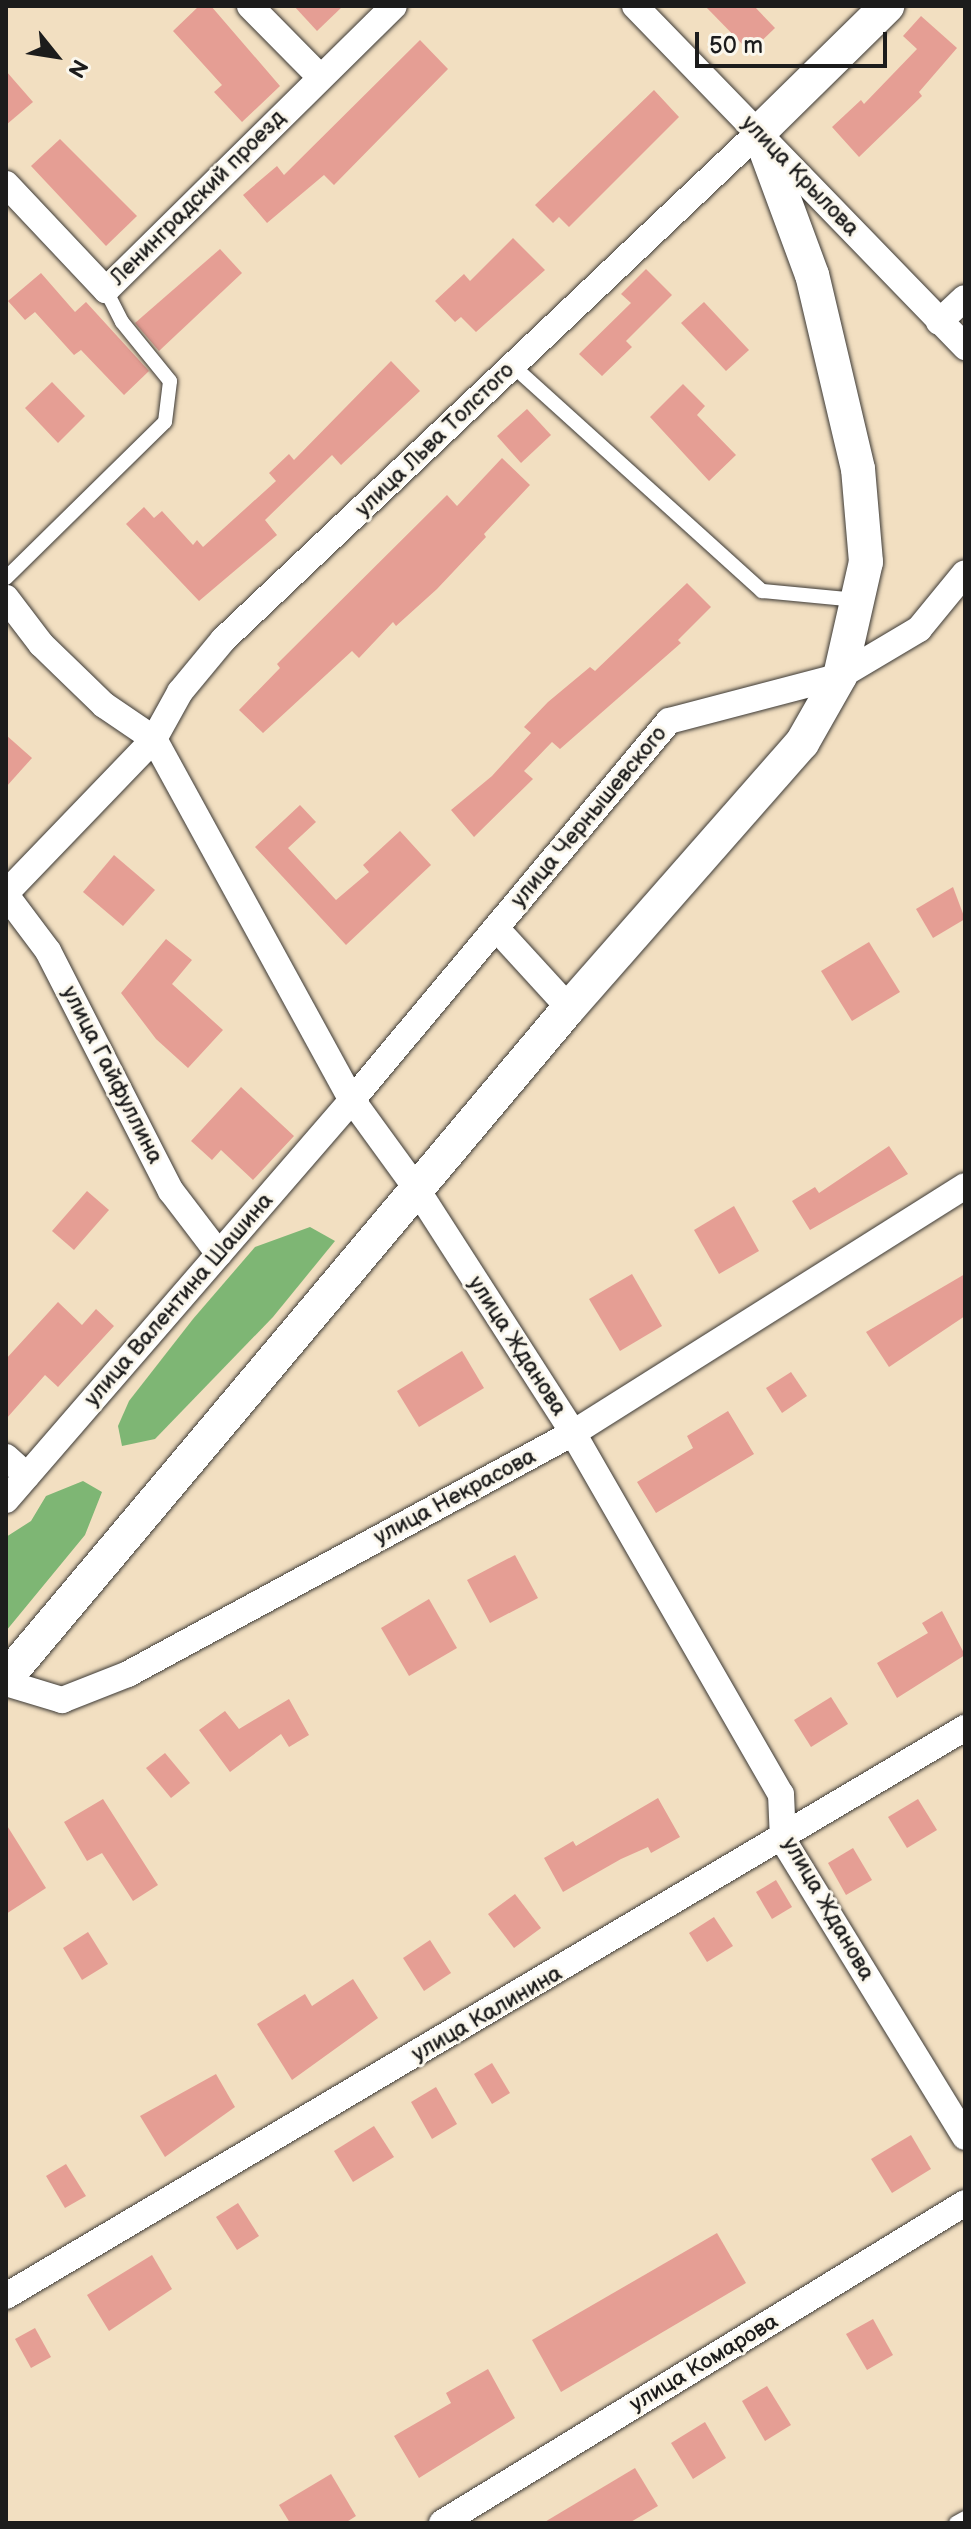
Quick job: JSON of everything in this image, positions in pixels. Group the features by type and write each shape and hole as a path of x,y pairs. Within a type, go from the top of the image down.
{"street":[{"path":"250,6 320,77"},
{"name":"Ленинградский проезд","path":"6,184 106,290 394,6"},
{"name":"улица Крылова","path":"635,6 965,347"},
{"name":"улица Льва Толстого","path":"6,894 154,739 180,692 223,640 759,132 887,6"},
{"path":"6,1681 416,1188 802,743 840,676 866,562 858,469 812,275 759,132"},
{"path":"939,322 965,298"},
{"name":"улица Чернышевского","path":"352,1100 669,721 840,676 919,629 965,573"},
{"name":"улица Жданова","path":"6,598 41,644 104,705 154,739 352,1100 416,1188 573,1433 781,1794 783,1840 965,2137"},
{"name":"улица Гайфуллина","path":"6,894 48,951 171,1191 219,1254"},
{"path":"496,928 569,1008"},
{"name":"улица Валентина Шашина","path":"6,1500 352,1100"},
{"name":"улица Некрасова","path":"6,1681 62,1700 128,1674 573,1433 965,1186"},
{"path":"6,1457 27,1476"},
{"name":"улица Калинина","path":"6,2296 783,1840 965,1728"},
{"name":"улица Комарова","path":"442,2523 965,2203"}],"lane":[{"path":"6,578 165,422 170,381 122,322 106,290"},
{"path":"513,366 762,591 858,600"},
{"path":"956,2523 965,2518"}],"green space":[{"path":"310,1227 335,1241 273,1317 155,1439 122,1446 118,1426 129,1401 193,1319 255,1247"},
{"path":"83,1481 102,1492 85,1535 6,1631 6,1537 31,1521 46,1496"}],"building":[{"path":"199,6 211,6 280,86 242,122 214,92 222,85 173,31"},
{"path":"294,6 343,6 317,31"},
{"path":"705,6 754,6 775,28 750,52"},
{"path":"921,16 957,48 919,92 922,96 859,157 832,127 861,100 864,104 917,49 903,36"},
{"path":"420,40 448,69 334,185 324,175 267,223 243,195 277,166 284,175"},
{"path":"6,71 33,102 6,125"},
{"path":"654,90 679,117 569,227 559,217 553,223 535,205"},
{"path":"60,139 137,216 106,246 31,166"},
{"path":"513,238 545,270 476,332 461,317 455,322 435,301 464,274 470,281"},
{"path":"220,249 242,273 159,351 135,323"},
{"path":"646,269 672,295 626,341 632,347 602,376 579,354 631,303 621,294"},
{"path":"41,273 75,312 86,302 149,371 124,395 81,350 74,355 35,312 25,320 8,301"},
{"path":"704,302 749,350 726,371 681,323"},
{"path":"391,361 420,391 341,465 332,455 265,520 277,535 199,601 126,524 144,507 154,518 162,511 193,545 197,540 203,547 276,481 269,473 289,454 294,460"},
{"path":"52,382 85,416 58,443 25,408"},
{"path":"683,384 705,406 697,415 736,455 709,481 650,417"},
{"path":"527,409 551,435 521,463 497,436"},
{"path":"502,458 530,485 484,534 486,537 437,589 396,626 393,622 359,658 352,651 263,733 239,710 280,668 277,664 447,495 457,506"},
{"path":"687,583 711,607 678,640 681,643 560,749 552,742 524,771 533,779 474,837 451,810 492,776 531,733 524,727 548,702 590,667 595,671"},
{"path":"6,735 32,758 6,787"},
{"path":"300,805 316,822 288,848 336,900 369,872 363,865 400,831 431,865 346,945 255,847"},
{"path":"114,855 155,890 123,926 83,892"},
{"path":"953,887 965,919 933,938 916,909"},
{"path":"166,939 192,960 172,984 223,1030 188,1068 156,1039 121,993"},
{"path":"869,942 900,992 852,1021 821,971"},
{"path":"241,1087 294,1136 253,1180 221,1150 212,1160 191,1141"},
{"path":"889,1146 908,1174 810,1230 792,1201 815,1187 819,1193"},
{"path":"87,1191 109,1210 74,1250 52,1231"},
{"path":"734,1206 759,1251 719,1274 694,1230"},
{"path":"632,1274 662,1326 620,1351 589,1299"},
{"path":"965,1274 965,1316 889,1367 866,1332"},
{"path":"58,1302 82,1325 96,1309 114,1326 58,1387 45,1375 6,1419 6,1359"},
{"path":"462,1351 484,1388 419,1427 397,1391"},
{"path":"791,1372 807,1396 782,1413 766,1388"},
{"path":"728,1411 754,1454 656,1513 637,1482 693,1448 687,1436"},
{"path":"515,1555 538,1598 490,1623 467,1580"},
{"path":"429,1599 457,1648 409,1676 381,1628"},
{"path":"942,1611 965,1655 897,1698 877,1663 928,1633 922,1623"},
{"path":"831,1697 848,1724 811,1747 794,1720"},
{"path":"289,1699 309,1735 289,1747 281,1734 230,1772 199,1730 225,1711 239,1729"},
{"path":"165,1753 190,1783 171,1798 146,1768"},
{"path":"658,1798 680,1837 651,1853 648,1847 621,1859 563,1892 544,1858 573,1841 576,1846"},
{"path":"103,1799 158,1885 133,1901 102,1853 87,1861 64,1822"},
{"path":"918,1799 937,1830 907,1848 888,1817"},
{"path":"6,1824 46,1888 6,1914"},
{"path":"853,1848 872,1880 846,1895 828,1863"},
{"path":"776,1880 792,1907 772,1919 756,1892"},
{"path":"515,1894 541,1928 514,1948 488,1914"},
{"path":"714,1917 733,1946 707,1962 689,1933"},
{"path":"88,1932 108,1964 82,1980 63,1948"},
{"path":"430,1940 451,1973 424,1991 403,1958"},
{"path":"353,1979 378,2018 292,2080 257,2024 305,1994 312,2006"},
{"path":"492,2063 510,2093 492,2104 474,2074"},
{"path":"216,2074 235,2107 165,2157 140,2116"},
{"path":"436,2087 457,2124 432,2139 411,2102"},
{"path":"374,2126 394,2157 353,2182 334,2151"},
{"path":"911,2135 931,2169 892,2193 871,2159"},
{"path":"66,2164 86,2196 65,2208 46,2176"},
{"path":"238,2203 259,2236 237,2250 216,2217"},
{"path":"717,2233 746,2283 561,2392 532,2340"},
{"path":"152,2255 172,2289 109,2331 87,2295"},
{"path":"873,2319 893,2355 867,2370 846,2334"},
{"path":"35,2328 51,2357 31,2368 15,2339"},
{"path":"488,2369 515,2418 419,2478 394,2436 451,2403 446,2393"},
{"path":"767,2386 791,2425 765,2441 742,2401"},
{"path":"705,2422 726,2458 693,2479 671,2443"},
{"path":"635,2468 658,2506 629,2523 543,2523"},
{"path":"331,2474 356,2516 345,2523 290,2523 279,2505"}]}
